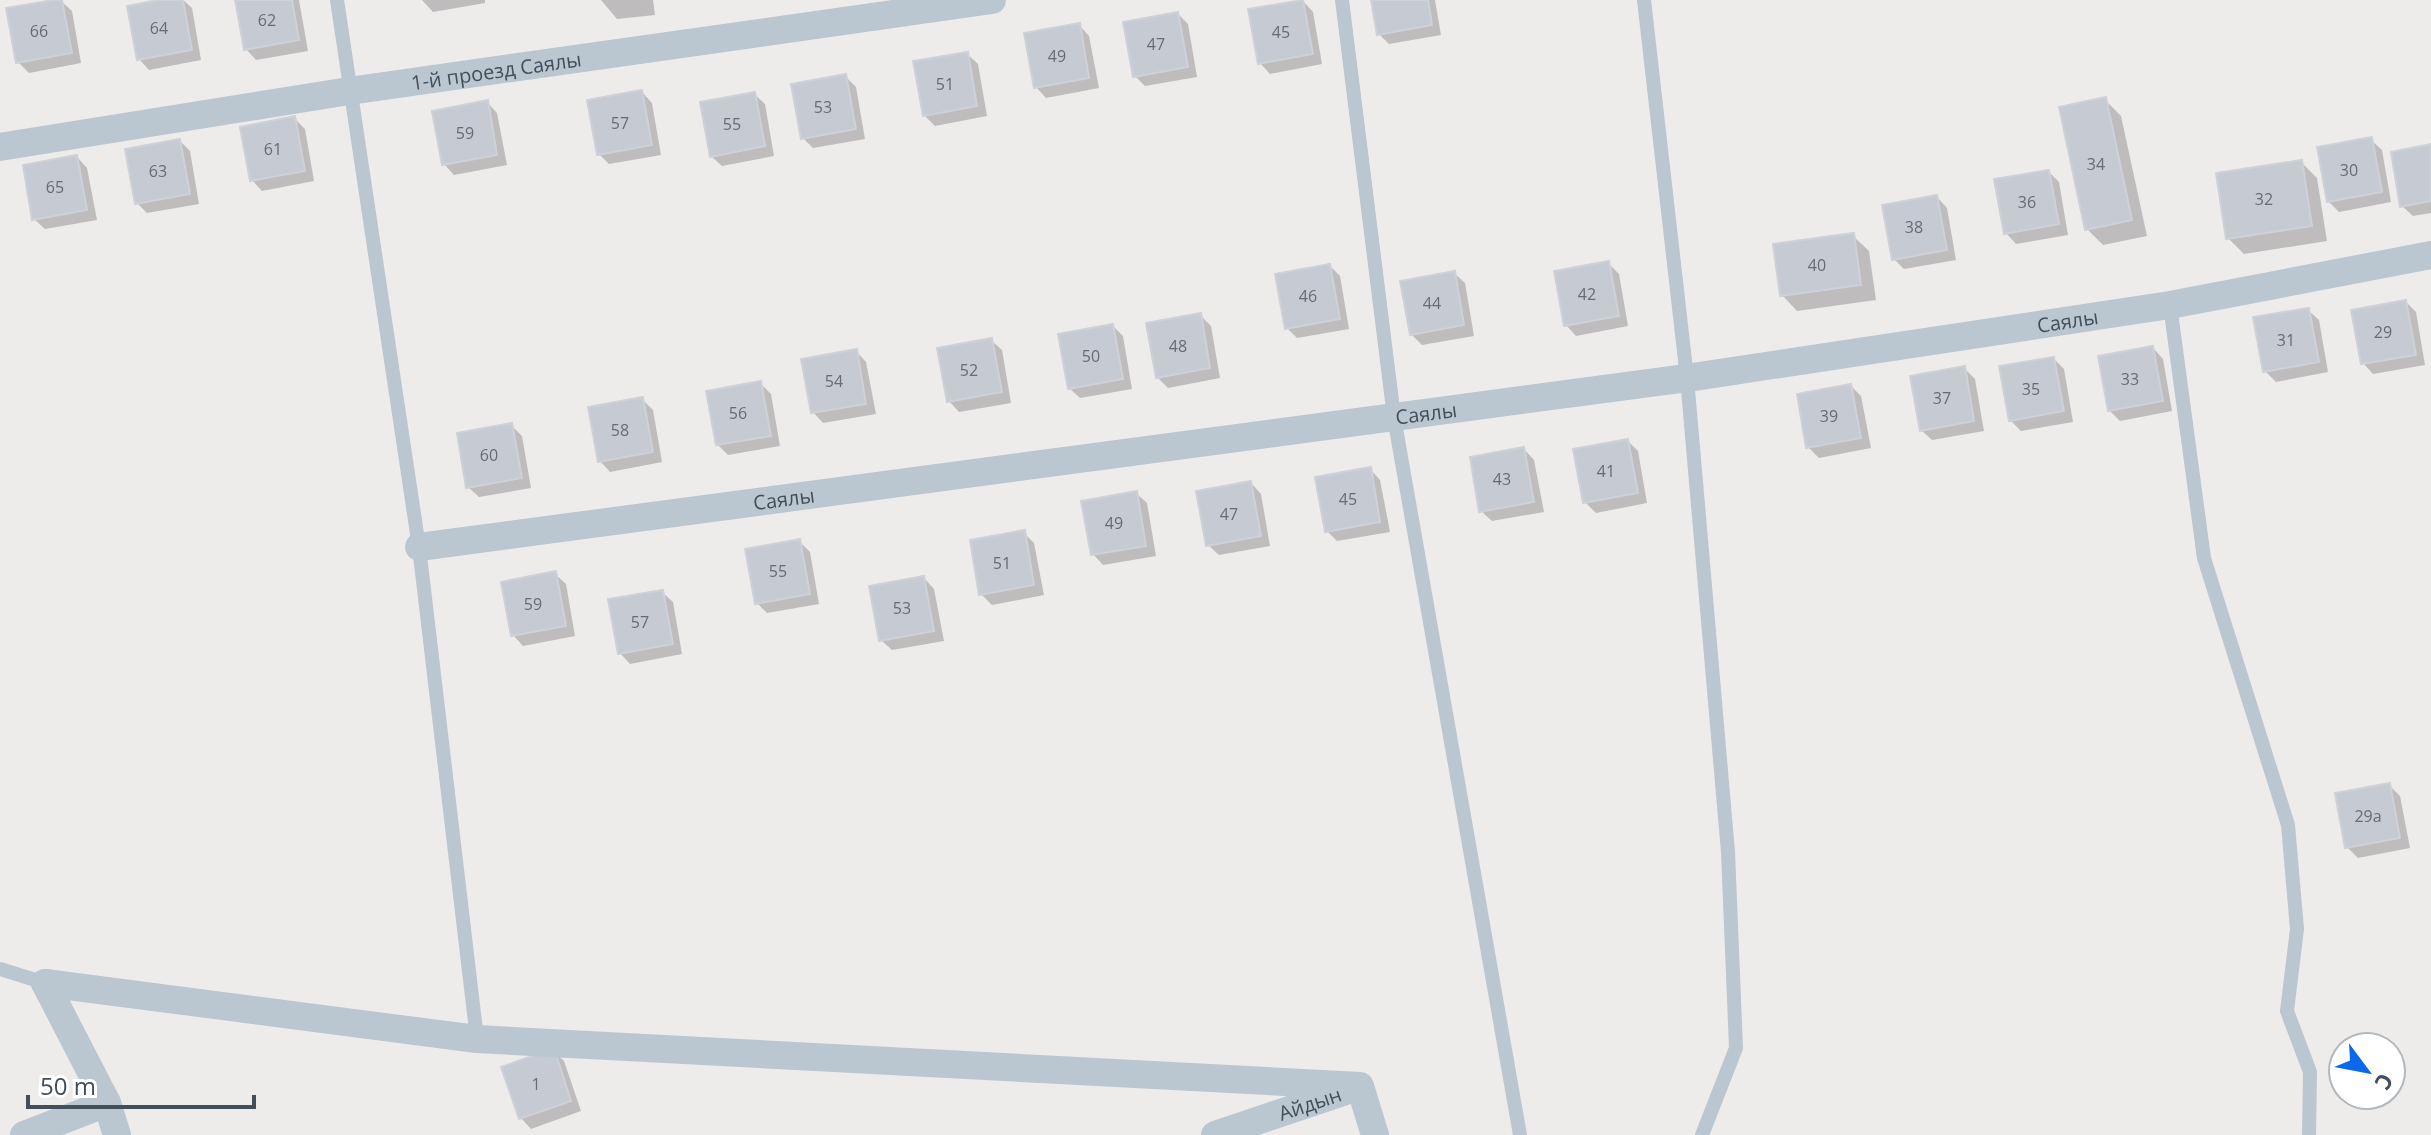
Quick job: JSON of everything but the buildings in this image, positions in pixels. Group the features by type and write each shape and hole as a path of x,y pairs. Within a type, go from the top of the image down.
{"street":[{"name":"1-й проезд Саялы","path":"0,147 349,91 992,0"},
{"name":"Саялы","path":"419,547 1687,378 2170,305 2431,255"},
{"path":"45,983 477,1039 1360,1086 1375,1135"},
{"path":"45,983 107,1103 117,1135"},
{"name":"Айдын","path":"1215,1135 1360,1086"},
{"path":"24,1135 107,1103"}],"lane":[{"path":"337,0 419,547 477,1039"},
{"path":"1342,0 1394,417 1520,1135"},
{"path":"1644,0 1687,378 1728,852 1736,1048 1702,1135"},
{"path":"2170,305 2204,558 2288,825 2297,929 2287,1011 2310,1072 2309,1135"},
{"path":"0,969 45,983"}]}
